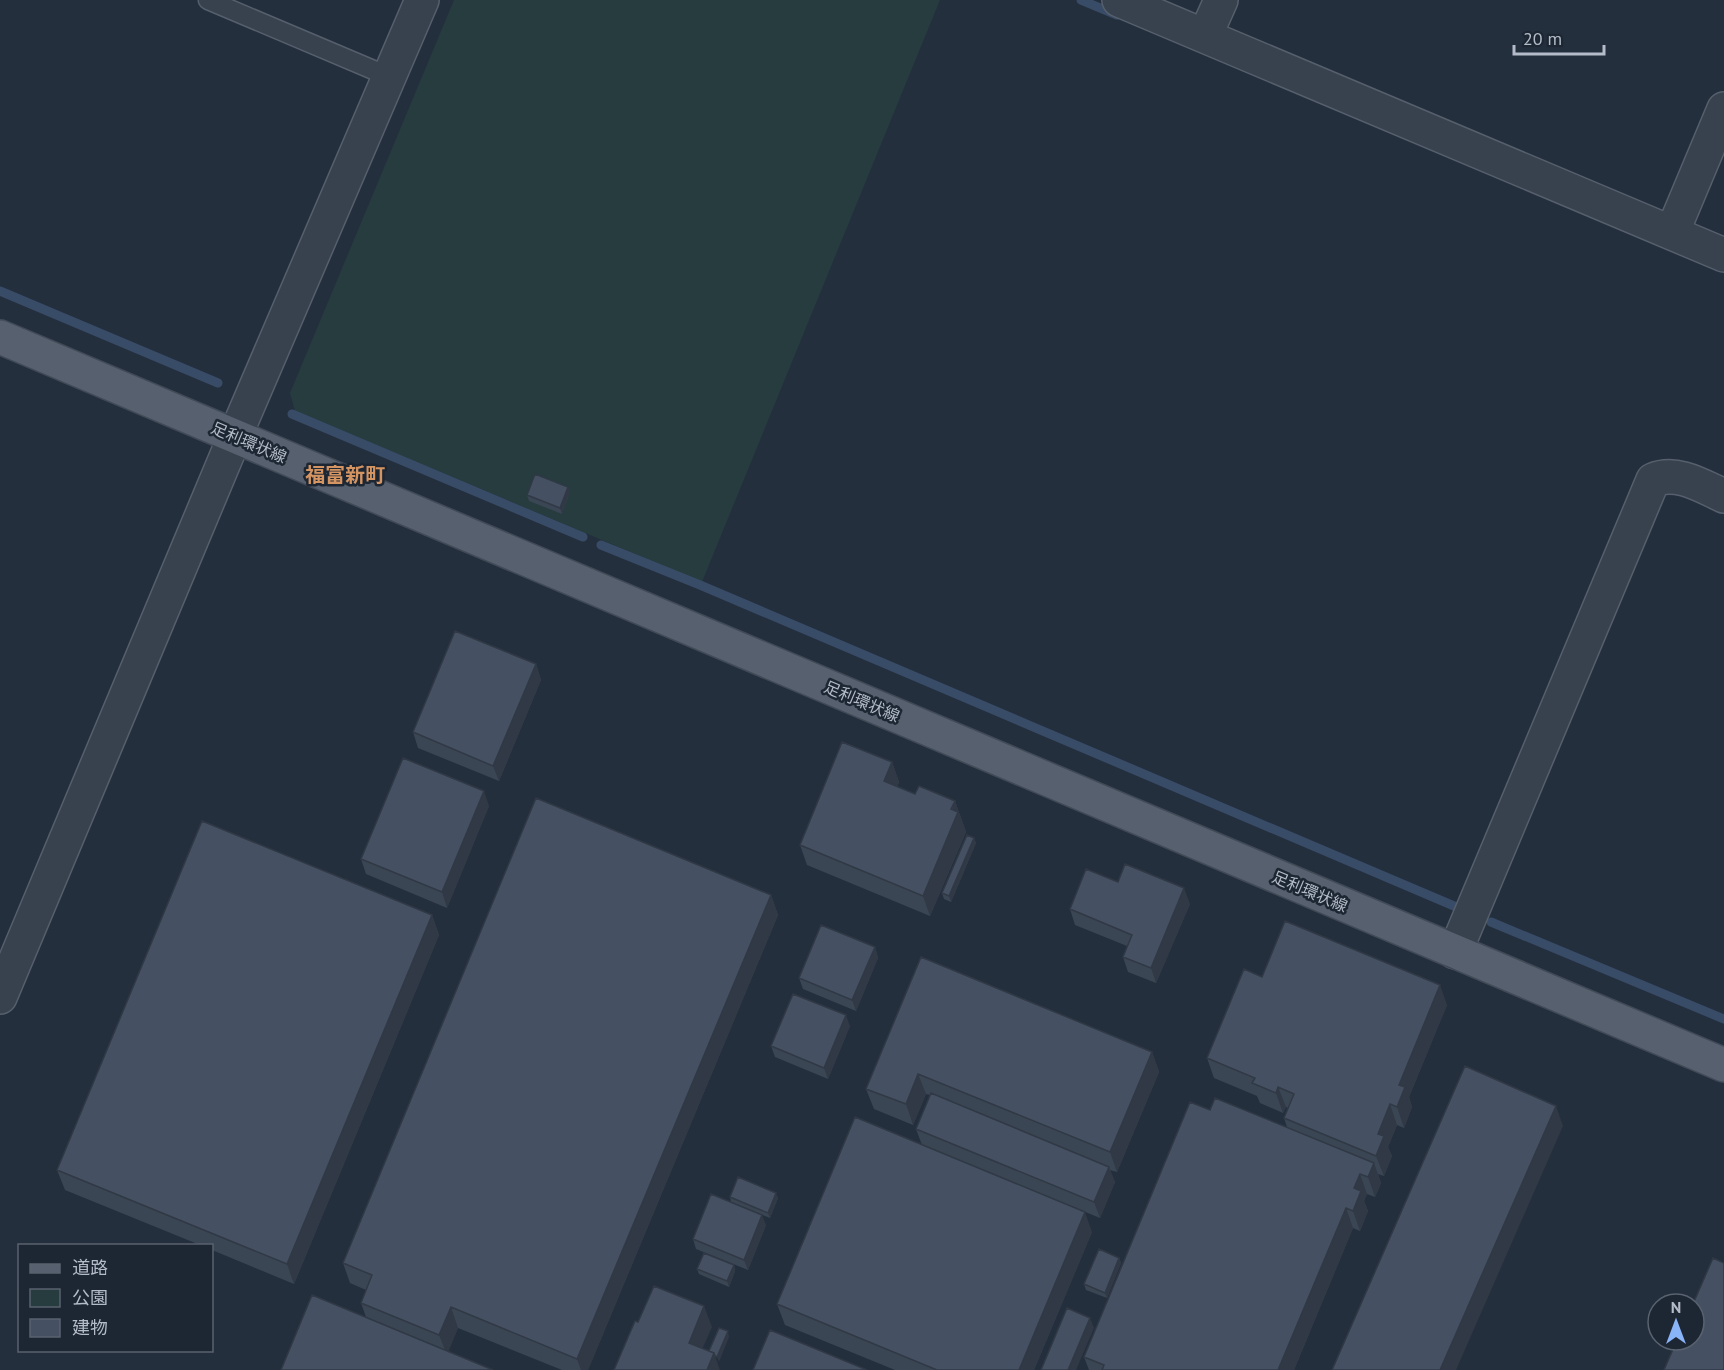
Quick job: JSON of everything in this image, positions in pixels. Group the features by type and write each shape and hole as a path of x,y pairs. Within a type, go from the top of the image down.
{"main road":[{"name":"足利環状線","path":"0,337 1724,1065"}],"street":[{"path":"0,997 235,436 422,0"},
{"path":"1119,0 1724,255"},
{"path":"1205,36 1221,0"},
{"path":"1672,233 1724,109"},
{"path":"1455,952 1653,480 1662,476 1679,477 1724,496"}],"lane":[{"path":"208,0 390,77"}],"green space":[{"path":"454,0 940,0 702,582 295,411 290,393"}],"building":[{"path":"535,474 568,487 560,508 527,495"},
{"path":"455,631 536,664 493,766 413,732"},
{"path":"842,742 892,762 884,781 915,794 919,786 955,801 951,809 958,812 923,896 800,845"},
{"path":"403,758 484,791 442,892 361,859"},
{"path":"536,798 771,895 577,1359 451,1307 439,1335 361,1303 372,1275 343,1263"},
{"path":"202,821 432,915 287,1264 57,1170"},
{"path":"967,835 974,838 949,896 942,893"},
{"path":"1125,864 1184,888 1151,968 1123,957 1132,935 1070,909 1086,869 1118,882"},
{"path":"1285,921 1440,985 1399,1085 1405,1087 1397,1107 1390,1104 1378,1134 1384,1136 1376,1156 1284,1118 1294,1094 1278,1087 1276,1093 1252,1083 1255,1078 1207,1058 1244,969 1262,977"},
{"path":"821,925 875,947 852,1000 799,978"},
{"path":"921,957 1152,1052 1110,1152 918,1074 906,1104 866,1089"},
{"path":"793,994 846,1015 824,1068 771,1046"},
{"path":"1465,1066 1556,1106 1440,1370 1332,1370"},
{"path":"931,1093 1109,1167 1094,1202 916,1129"},
{"path":"1215,1098 1374,1163 1368,1177 1360,1174 1354,1188 1361,1191 1353,1211 1346,1208 1278,1370 1102,1370 1104,1365 1084,1357 1190,1102 1210,1110"},
{"path":"855,1117 1085,1212 1019,1370 937,1370 777,1304"},
{"path":"738,1177 776,1193 768,1213 730,1197"},
{"path":"711,1194 762,1215 744,1260 693,1239"},
{"path":"1099,1249 1119,1258 1105,1293 1084,1284"},
{"path":"704,1253 734,1265 727,1281 697,1269"},
{"path":"1713,1258 1724,1263 1724,1370 1664,1370 1672,1352 1706,1352 1706,1292 1698,1292"},
{"path":"654,1286 704,1306 689,1343 714,1353 707,1370 614,1370 635,1321 638,1322"},
{"path":"312,1295 493,1370 281,1370"},
{"path":"1067,1308 1090,1318 1068,1370 1041,1370"},
{"path":"719,1328 728,1331 717,1357 709,1351"},
{"path":"770,1330 867,1370 753,1370"}],"waterway":[{"path":"1081,0 1117,15"},
{"path":"0,291 218,383"},
{"path":"292,414 583,537"},
{"path":"601,545 1454,906"},
{"path":"1491,922 1724,1019"}],"district":[{"name":"福富新町","path":"345,475"}]}
